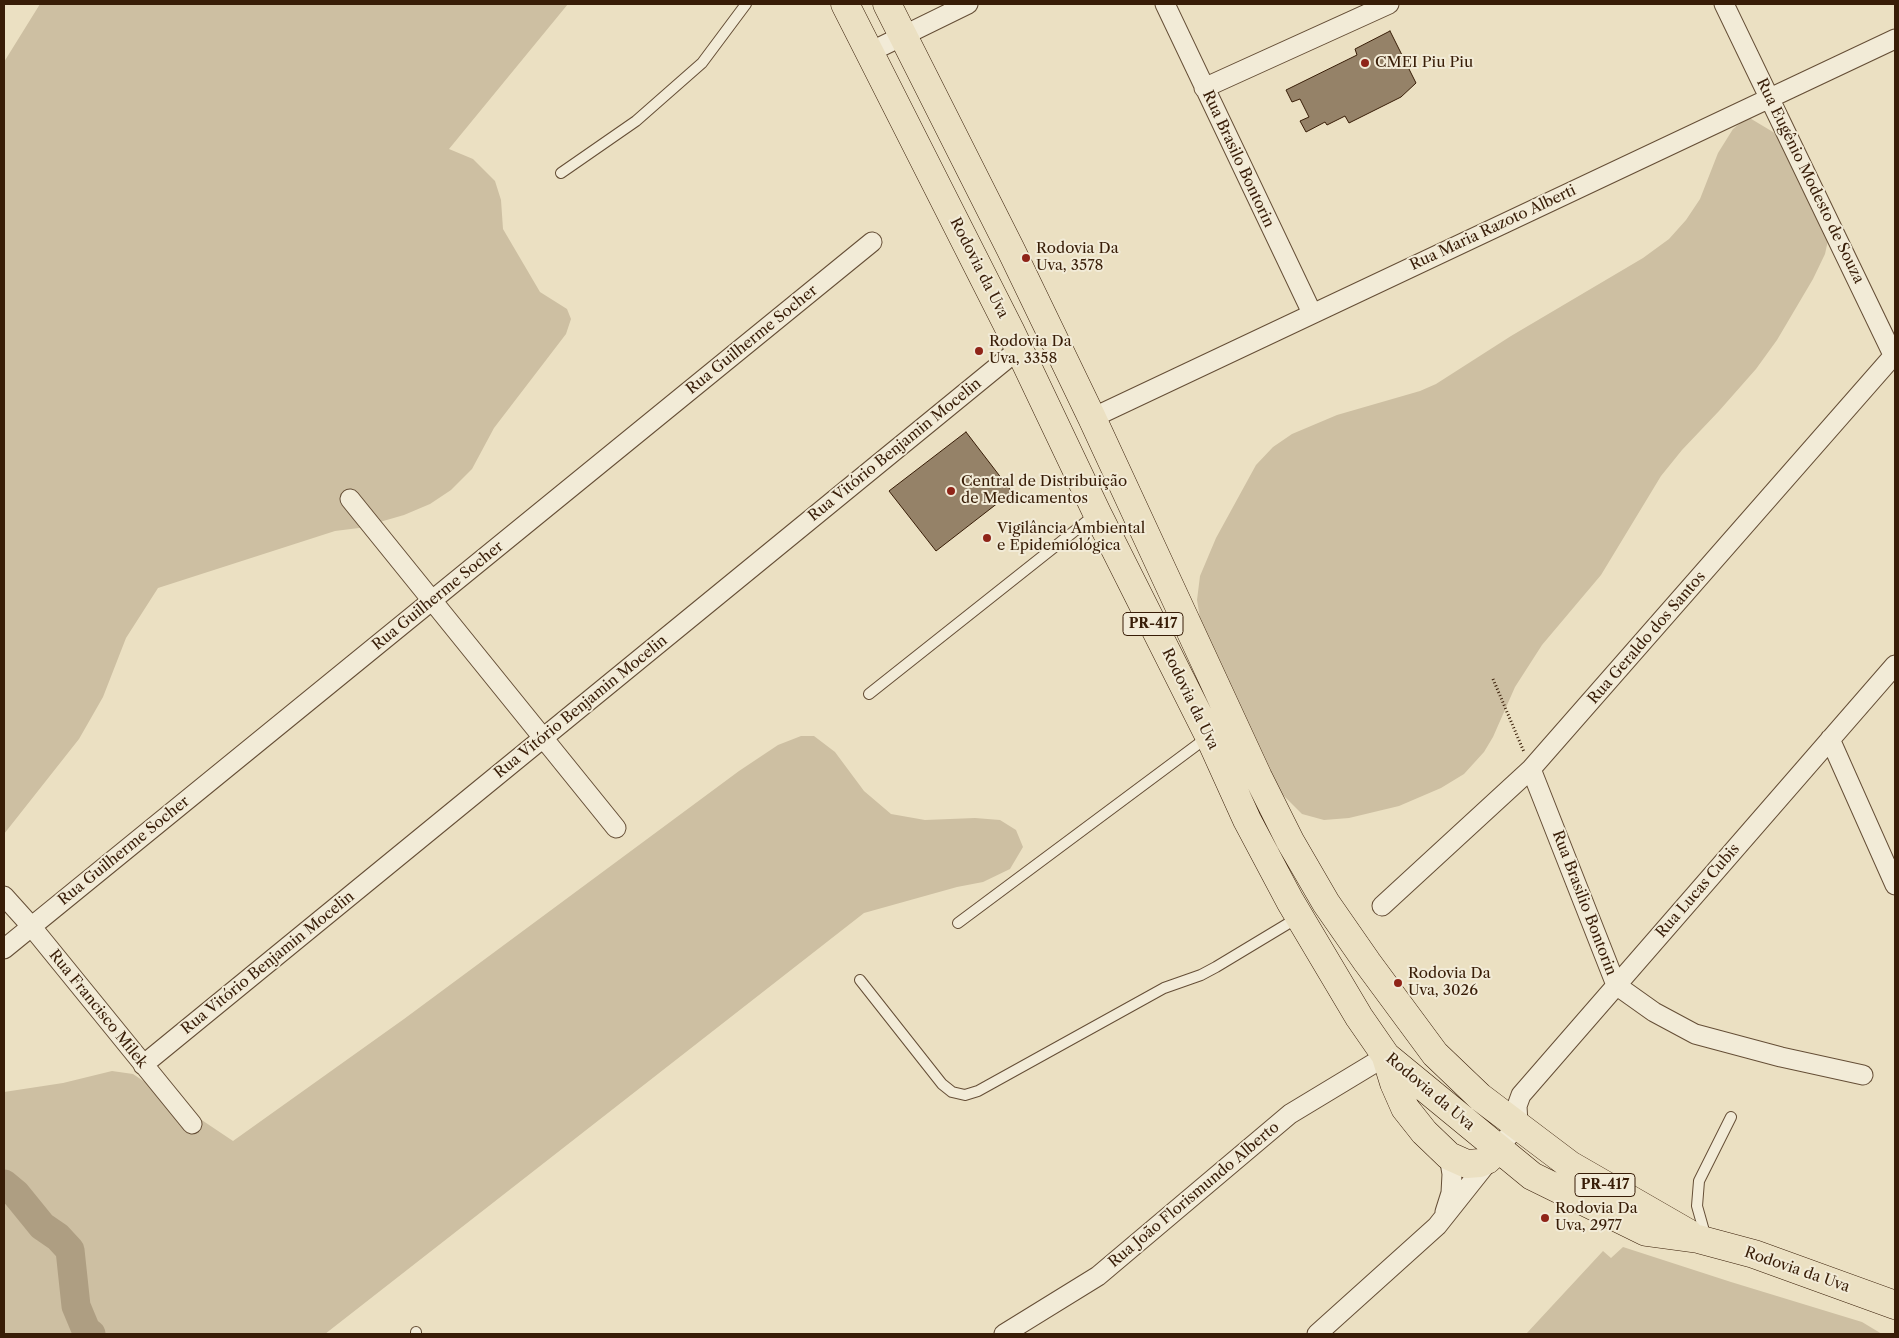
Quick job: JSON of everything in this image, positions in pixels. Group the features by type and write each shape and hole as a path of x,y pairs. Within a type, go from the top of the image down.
{"main road":[{"name":"Rodovia da Uva","path":"845,4 1019,349 1097,513 1210,736 1247,820 1300,917 1359,1017 1386,1056 1532,1176 1646,1232 1702,1240 1754,1254 1895,1305"},
{"name":"Rodovia da Uva","path":"887,4 1011,250 1092,418 1258,777 1290,841 1326,903 1366,962 1435,1054 1480,1097 1570,1165 1702,1240"},
{"path":"1386,1056 1394,1084 1405,1108 1424,1132 1449,1156 1467,1164 1480,1163 1487,1160 1498,1149"}],"street":[{"path":"870,52 968,4"},
{"name":"Rua Brasilo Bontorin","path":"1165,4 1312,314"},
{"path":"1204,88 1389,4"},
{"name":"Rua Eugênio Modesto de Souza","path":"1724,4 1895,356"},
{"name":"Rua Maria Razoto Alberti","path":"1092,418 1895,39"},
{"name":"Rua Guilherme Socher","path":"4,949 872,242"},
{"name":"Rua Vitório Benjamin Mocelin","path":"144,1064 1019,349"},
{"name":"Rua Geraldo dos Santos","path":"1382,906 1531,769 1895,356"},
{"path":"350,499 616,828"},
{"name":"Rua Lucas Cubis","path":"1518,1124 1517,1106 1521,1095 1895,665"},
{"path":"1830,739 1895,885"},
{"name":"Rua Brasilio Bontorin","path":"1531,769 1616,985 1654,1012 1695,1034 1781,1057 1863,1075"},
{"name":"Rua Francisco Milek","path":"4,896 31,926 192,1124"},
{"name":"Rua João Florismundo Alberto","path":"1006,1334 1098,1276 1290,1114 1386,1056"},
{"path":"1317,1334 1437,1226 1518,1124"},
{"path":"1437,1226 1446,1210 1451,1193 1452,1174 1449,1156"}],"lane":[{"path":"561,173 636,121 702,63 746,4"},
{"path":"869,694 1097,513"},
{"path":"958,923 1210,736"},
{"path":"860,980 942,1084 952,1092 965,1095 978,1092 1164,988 1201,975 1300,917"},
{"path":"1702,1240 1697,1206 1700,1181 1731,1117"}],"path":[{"path":"1493,679 1531,769"}],"shaded area":[{"path":"40,4 568,4 449,149 473,159 495,181 501,200 503,229 540,292 567,309 571,319 566,334 494,428 472,469 451,490 430,504 404,515 359,528 335,531 158,588 126,638 103,697 79,739 4,834 4,62"},
{"path":"1748,117 1773,132 1793,148 1813,170 1824,189 1831,227 1825,254 1813,279 1777,340 1756,369 1682,450 1661,476 1601,575 1542,645 1515,687 1493,737 1484,752 1464,774 1441,788 1399,806 1349,818 1324,820 1302,814 1278,790 1215,657 1200,618 1197,600 1200,576 1216,538 1256,465 1273,447 1292,434 1337,415 1420,391 1436,384 1511,336 1643,258 1669,239 1686,220 1700,199 1718,153 1733,129"},
{"path":"801,736 814,736 835,752 864,791 891,814 925,820 975,818 1000,820 1016,830 1023,847 1010,869 983,882 957,887 864,913 325,1334 4,1334 4,1092 63,1083 112,1071 133,1074 233,1141 404,1019 739,771 778,745"},
{"path":"1623,1247 1862,1322 1882,1334 1526,1334 1603,1251 1611,1258"}],"building":[{"path":"1390,31 1416,83 1401,97 1349,123 1345,116 1327,125 1325,122 1306,132 1300,121 1309,117 1300,99 1292,102 1286,90 1357,55 1355,49"},
{"name":"Central de Distribuição de Medicamentos","path":"966,432 1012,492 936,551 889,491"}],"waterway":[{"path":"4,1184 16,1194 42,1226 58,1237 70,1250 76,1306 86,1330 91,1334"}],"place":[{"name":"CMEI Piu Piu","path":"1365,63"},
{"name":"Rodovia Da Uva, 3578","path":"1026,258"},
{"name":"Rodovia Da Uva, 3358","path":"979,351"},
{"name":"Central de Distribuição de Medicamentos","path":"951,491"},
{"name":"Vigilância Ambiental e Epidemiológica","path":"987,538"},
{"name":"Rodovia Da Uva, 3026","path":"1398,983"},
{"name":"Rodovia Da Uva, 2977","path":"1545,1218"}]}
